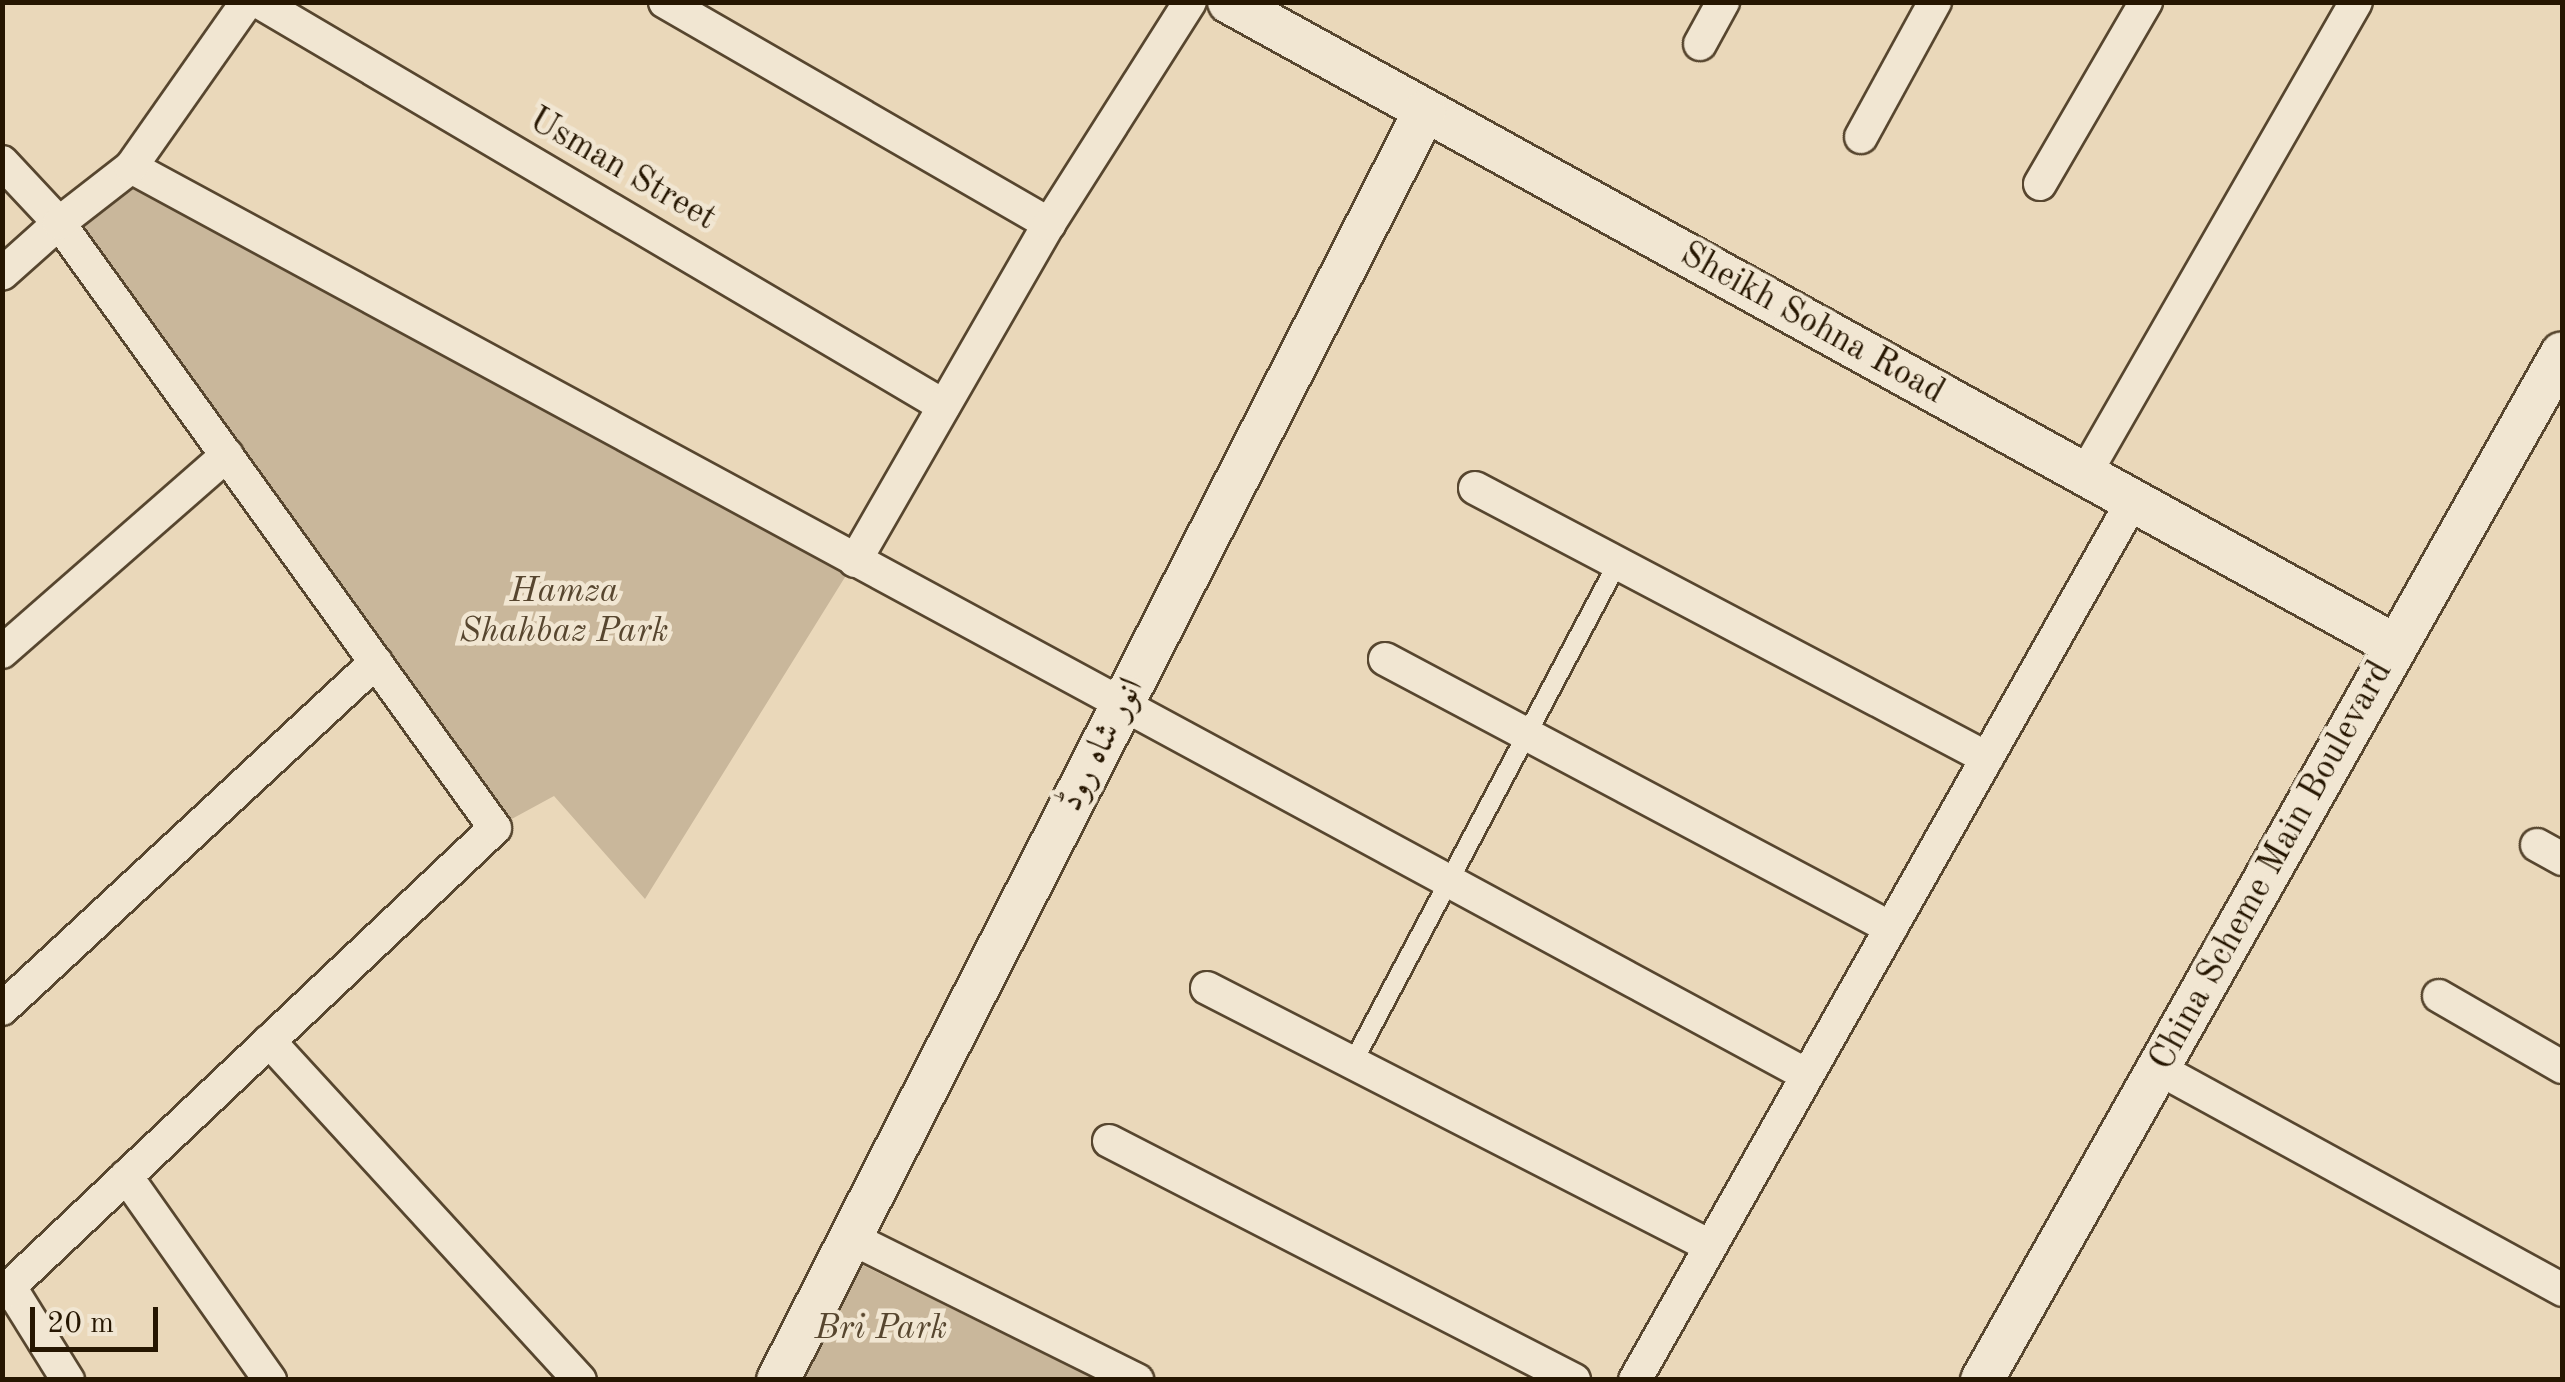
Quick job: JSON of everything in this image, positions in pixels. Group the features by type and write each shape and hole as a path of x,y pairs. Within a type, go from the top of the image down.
{"street":[{"path":"2,274 132,166 247,2"},
{"name":"Usman Street","path":"259,2 944,406"},
{"path":"665,2 1048,224"},
{"path":"855,561 1048,224 1190,2"},
{"name":"Sheikh Sohna Road","path":"1228,2 2396,646"},
{"path":"1700,44 1723,2"},
{"path":"1861,137 1936,2"},
{"path":"2040,184 2146,2"},
{"path":"2085,474 2356,2"},
{"name":"انور شاہ روڈ","path":"778,1380 1425,111"},
{"path":"2,162 59,223 495,828 6,1291 68,1380"},
{"path":"132,166 1807,1075"},
{"name":"China Scheme Main Boulevard","path":"1982,1380 2396,646 2551,402 2562,353"},
{"path":"2,652 227,455"},
{"path":"1475,488 1987,758"},
{"path":"1635,1380 2133,500"},
{"path":"1385,659 1891,928"},
{"path":"2,1009 376,662"},
{"path":"1208,988 1710,1246"},
{"path":"2438,996 2562,1066"},
{"path":"270,1041 580,1380"},
{"path":"2159,1069 2562,1290"},
{"path":"1109,1140 1574,1380"},
{"path":"126,1176 270,1380"},
{"path":"849,1238 1137,1380"}],"lane":[{"path":"1353,1062 1617,564"}],"green space":[{"name":"Hamza Shahbaz Park","path":"131,167 855,561 645,899 554,796 495,828 59,223"},
{"name":"Bri Park","path":"854,1261 1096,1379 797,1380"}]}
